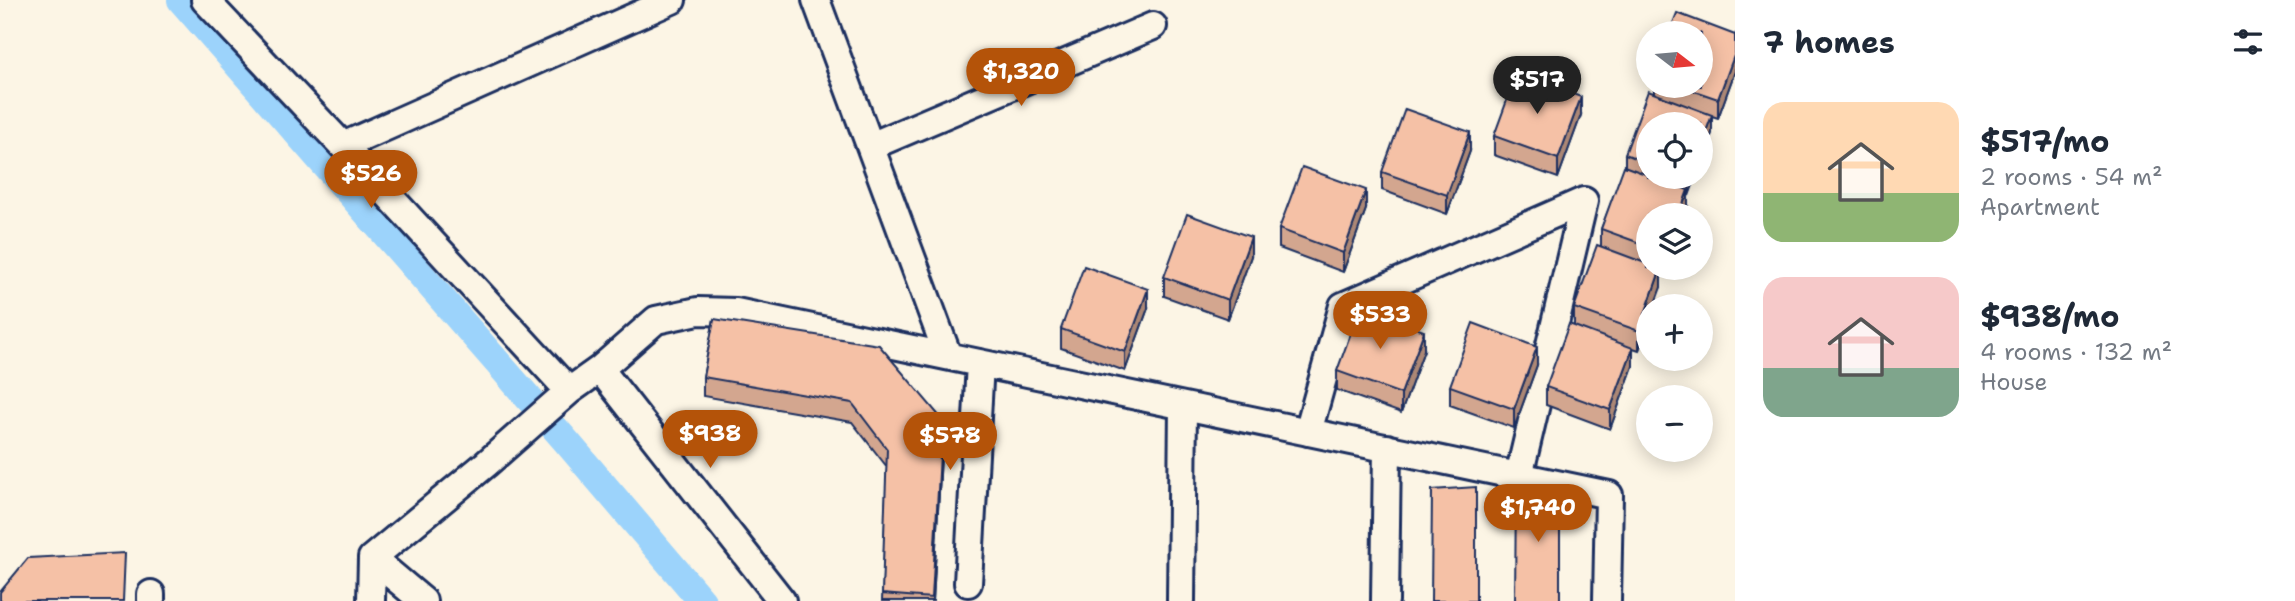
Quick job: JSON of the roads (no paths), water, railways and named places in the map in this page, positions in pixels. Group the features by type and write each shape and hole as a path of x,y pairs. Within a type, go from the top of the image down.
{"street":[{"path":"205,0 343,145 569,391"},
{"path":"343,145 672,0"},
{"path":"817,0 948,356"},
{"path":"871,146 1153,26"},
{"path":"1308,432 1343,306 1584,201 1518,476"},
{"path":"371,601 372,558 656,320 698,311 736,312 1609,495 1606,601"},
{"path":"968,583 979,363"},
{"path":"600,369 782,601"},
{"path":"1181,601 1183,406"},
{"path":"1385,601 1387,448"},
{"path":"372,558 423,601"}],"waterway":[{"path":"181,0 702,601"}]}
